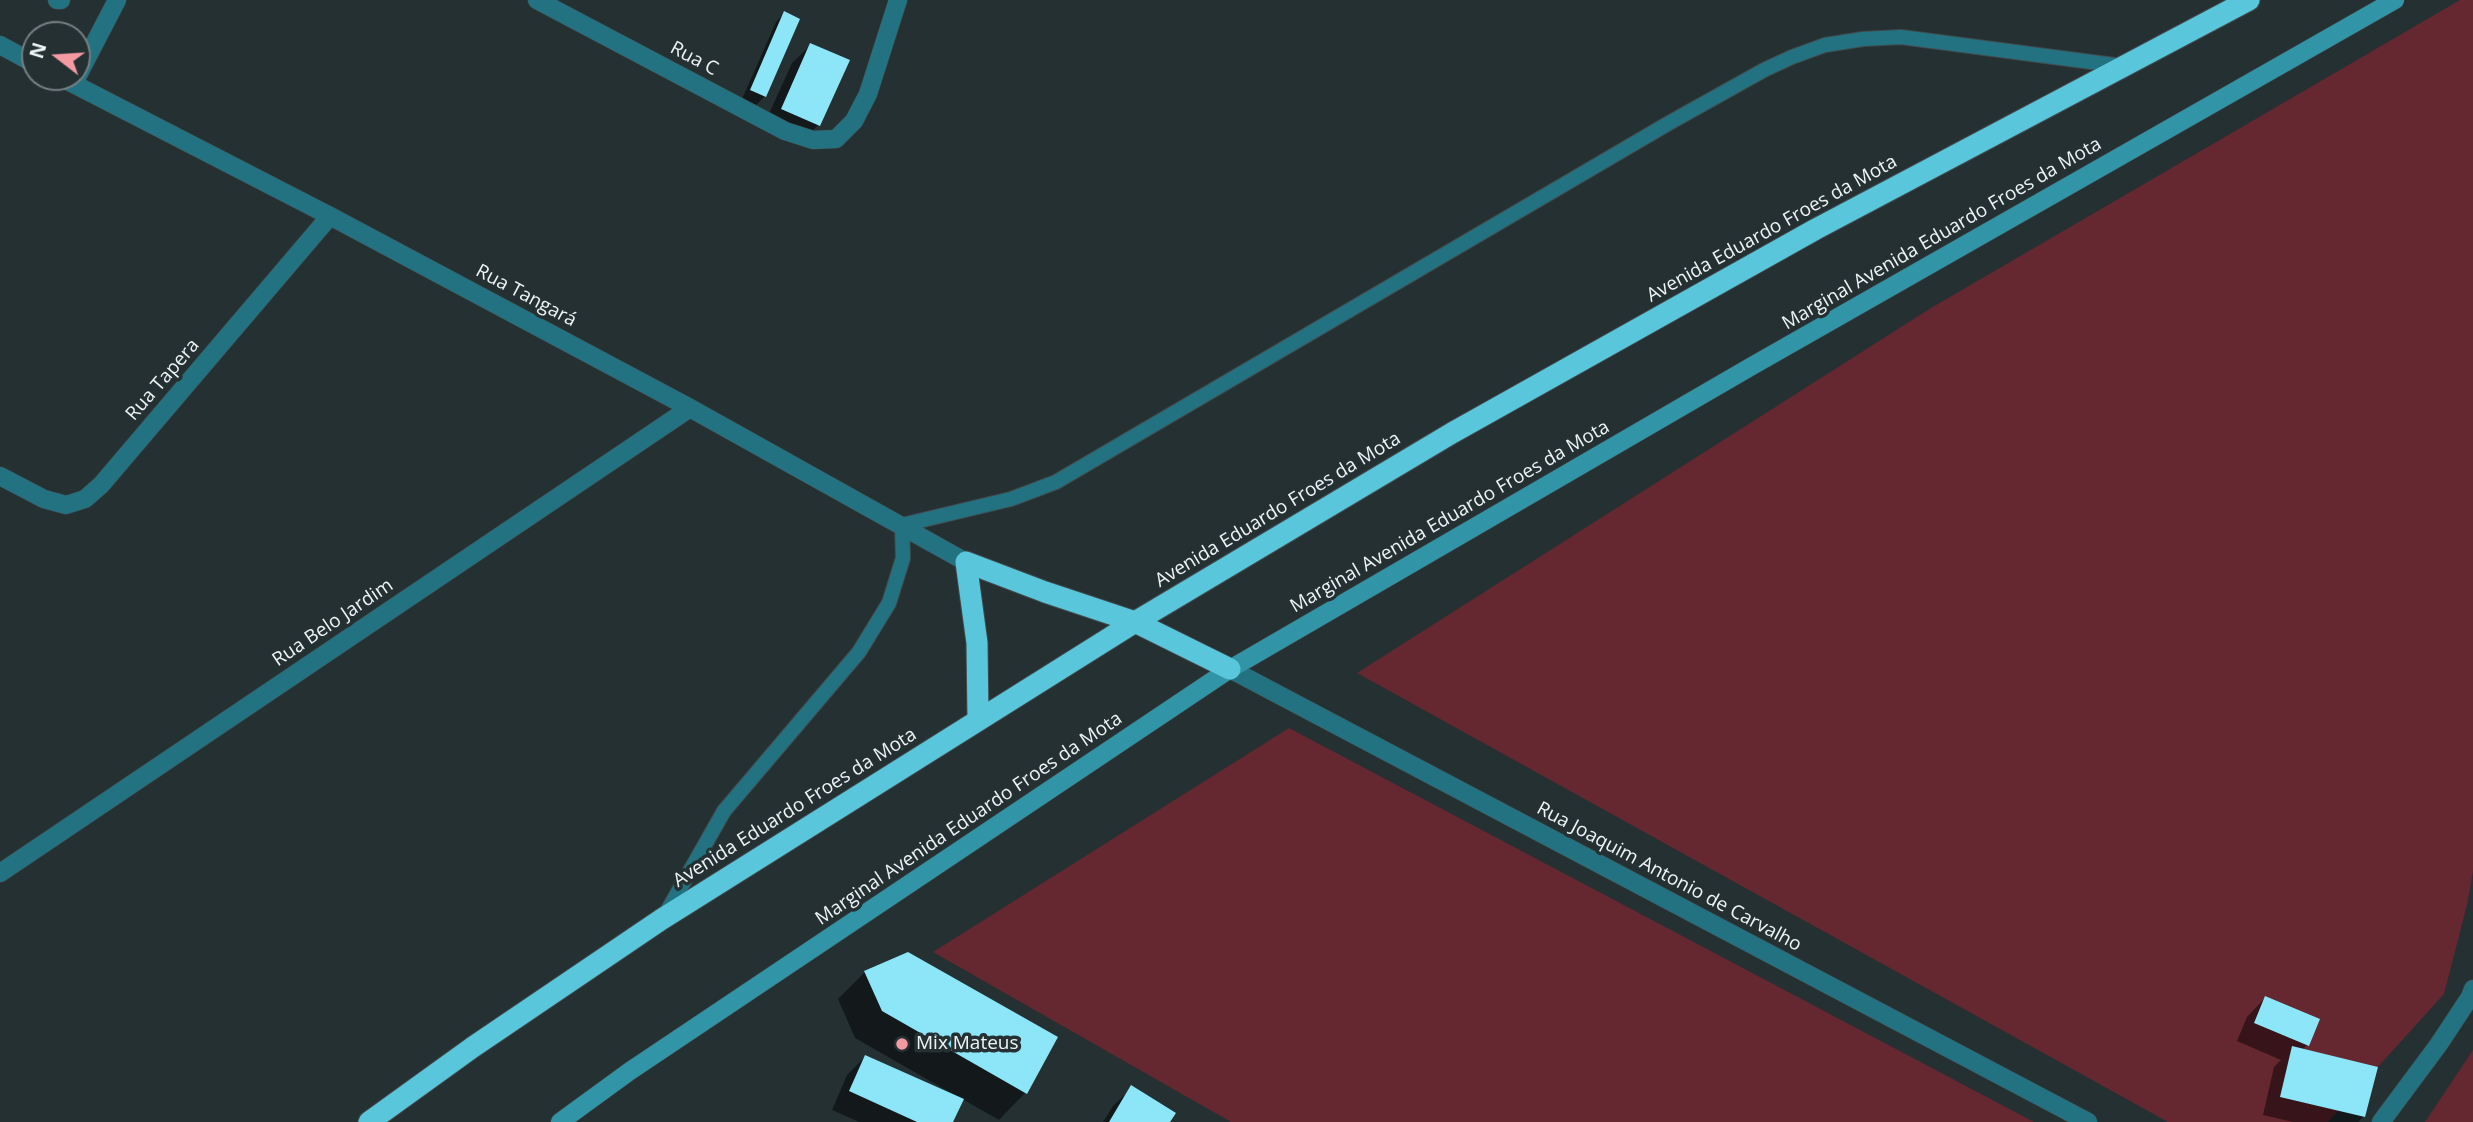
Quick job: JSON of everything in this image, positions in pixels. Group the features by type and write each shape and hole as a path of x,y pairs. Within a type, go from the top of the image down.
{"highway":[{"name":"Avenida Eduardo Froes da Mota","path":"369,1122 662,919 1135,622 1452,432 1816,229 2249,0"},
{"path":"978,719 977,643 966,562 1135,622 1230,669"}],"street":[{"path":"91,46 117,0"},
{"name":"Rua C","path":"537,0 785,131 813,140 836,139 854,121 868,94 898,0"},
{"name":"Marginal Avenida Eduardo Froes da Mota","path":"559,1122 653,1056 1230,669 1752,366 2395,0"},
{"path":"0,45 21,56"},
{"name":"Rua Tangará","path":"91,89 690,408 966,562"},
{"name":"Rua Tapera","path":"0,476 44,499 66,505 85,499 101,485 330,216"},
{"name":"Rua Belo Jardim","path":"0,873 690,408"},
{"name":"Rua Joaquim Antonio de Carvalho","path":"1230,669 2088,1122"},
{"path":"2381,1122 2472,995"}],"lane":[{"path":"662,919 724,811 859,652 883,613 889,603 903,558 902,525 1011,499 1056,482 1669,123 1792,57 1825,45 1863,38 1901,37 2123,66"}],"shaded area":[{"path":"2460,0 2473,0 2473,871 2444,994 2328,1122 2168,1122 1357,673 1931,308"},
{"path":"1289,728 2034,1122 1231,1122 933,952"},
{"path":"2473,1050 2473,1122 2425,1122"}],"building":[{"path":"784,11 800,19 766,97 750,90"},
{"path":"810,43 850,60 820,126 781,109"},
{"path":"908,952 1058,1037 1027,1094 882,1011 864,971"},
{"path":"2265,996 2320,1019 2309,1046 2254,1023"},
{"path":"2292,1046 2378,1067 2365,1117 2280,1097"},
{"path":"865,1055 964,1099 953,1122 917,1122 849,1091"},
{"path":"1131,1085 1176,1113 1170,1122 1109,1122"}],"place":[{"name":"Mix Mateus","path":"902,1044"}]}
